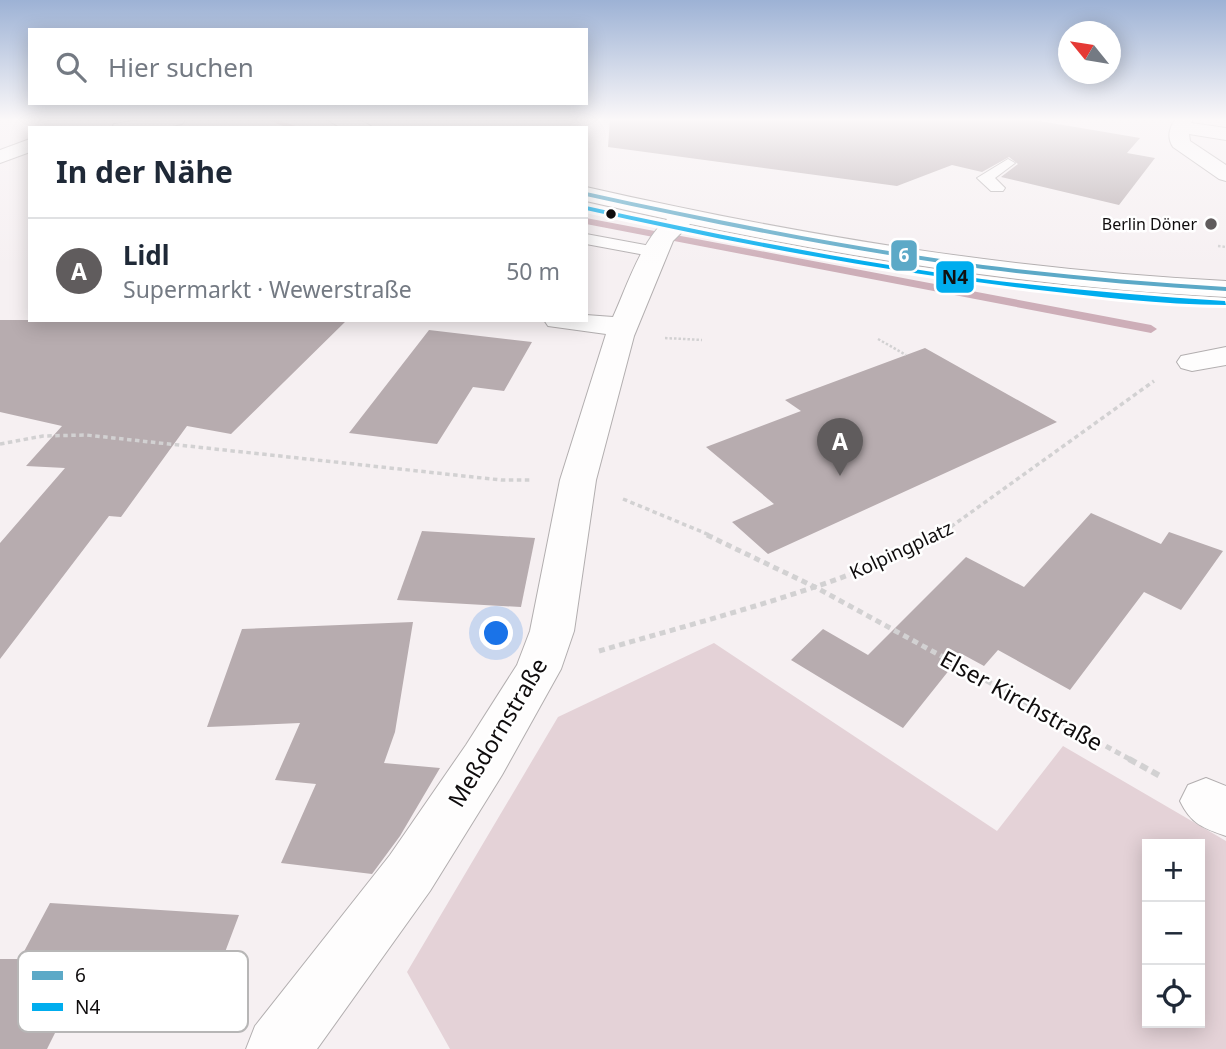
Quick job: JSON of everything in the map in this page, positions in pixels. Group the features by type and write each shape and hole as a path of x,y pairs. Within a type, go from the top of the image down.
{"street":[{"path":"588,195 668,235 1099,280 1225,290"},
{"name":"Meßdornstraße","path":"278,1049 410,873 484,760 538,669 552,631 578,480 623,327 668,235"},
{"path":"577,322 623,327"},
{"path":"1192,362 1226,356"}],"lane":[{"path":"997,188 985,178 999,169"},
{"path":"590,238 668,235"}],"path":[{"path":"1152,227 1183,225"},
{"path":"1219,246 1226,247"},
{"path":"878,339 906,355"},
{"name":"Kolpingplatz","path":"538,669 817,588 891,560 949,530 1118,406 1171,370 1192,362"},
{"path":"0,444 43,436 86,435 501,480 578,480"},
{"name":"Elser Kirchstraße","path":"578,480 730,544 817,588 1216,807"}],"shaded area":[{"path":"714,643 997,831 1063,746 1226,841 1226,1049 450,1049 407,972 558,717"}],"building":[{"path":"771,169 942,169 897,186"},
{"path":"1012,169 1147,169 1119,205 1001,177"},
{"path":"0,320 345,322 231,434 187,426 121,517 109,516 0,659 0,543 65,468 26,466 62,426 0,412"},
{"path":"429,330 532,342 504,391 473,387 437,444 349,433"},
{"path":"925,348 1057,422 768,554 732,522 774,504 706,447 801,411 785,400"},
{"path":"1091,513 1161,544 1169,532 1223,551 1181,610 1144,592 1070,690 998,650 984,666 962,654 903,728 791,660 823,629 868,655 966,557 1024,587"},
{"path":"422,531 535,538 521,607 397,600"},
{"path":"413,622 395,732 384,763 440,768 400,836 372,874 281,863 316,784 275,780 300,723 207,727 242,629"},
{"path":"50,903 239,915 225,951 24,951"},
{"path":"0,959 18,959 18,1032 56,1032 47,1049 0,1049"}],"waterway":[{"path":"588,221 1151,329"}],"transit line":[{"name":"6","path":"588,194 745,228 984,267 1145,284 1226,289"},
{"name":"N4","path":"588,208 744,242 904,270 1064,290 1225,303"}],"place":[{"name":"Berlin Döner","path":"1211,224"},
{"name":"Lidl","path":"840,476"}]}
